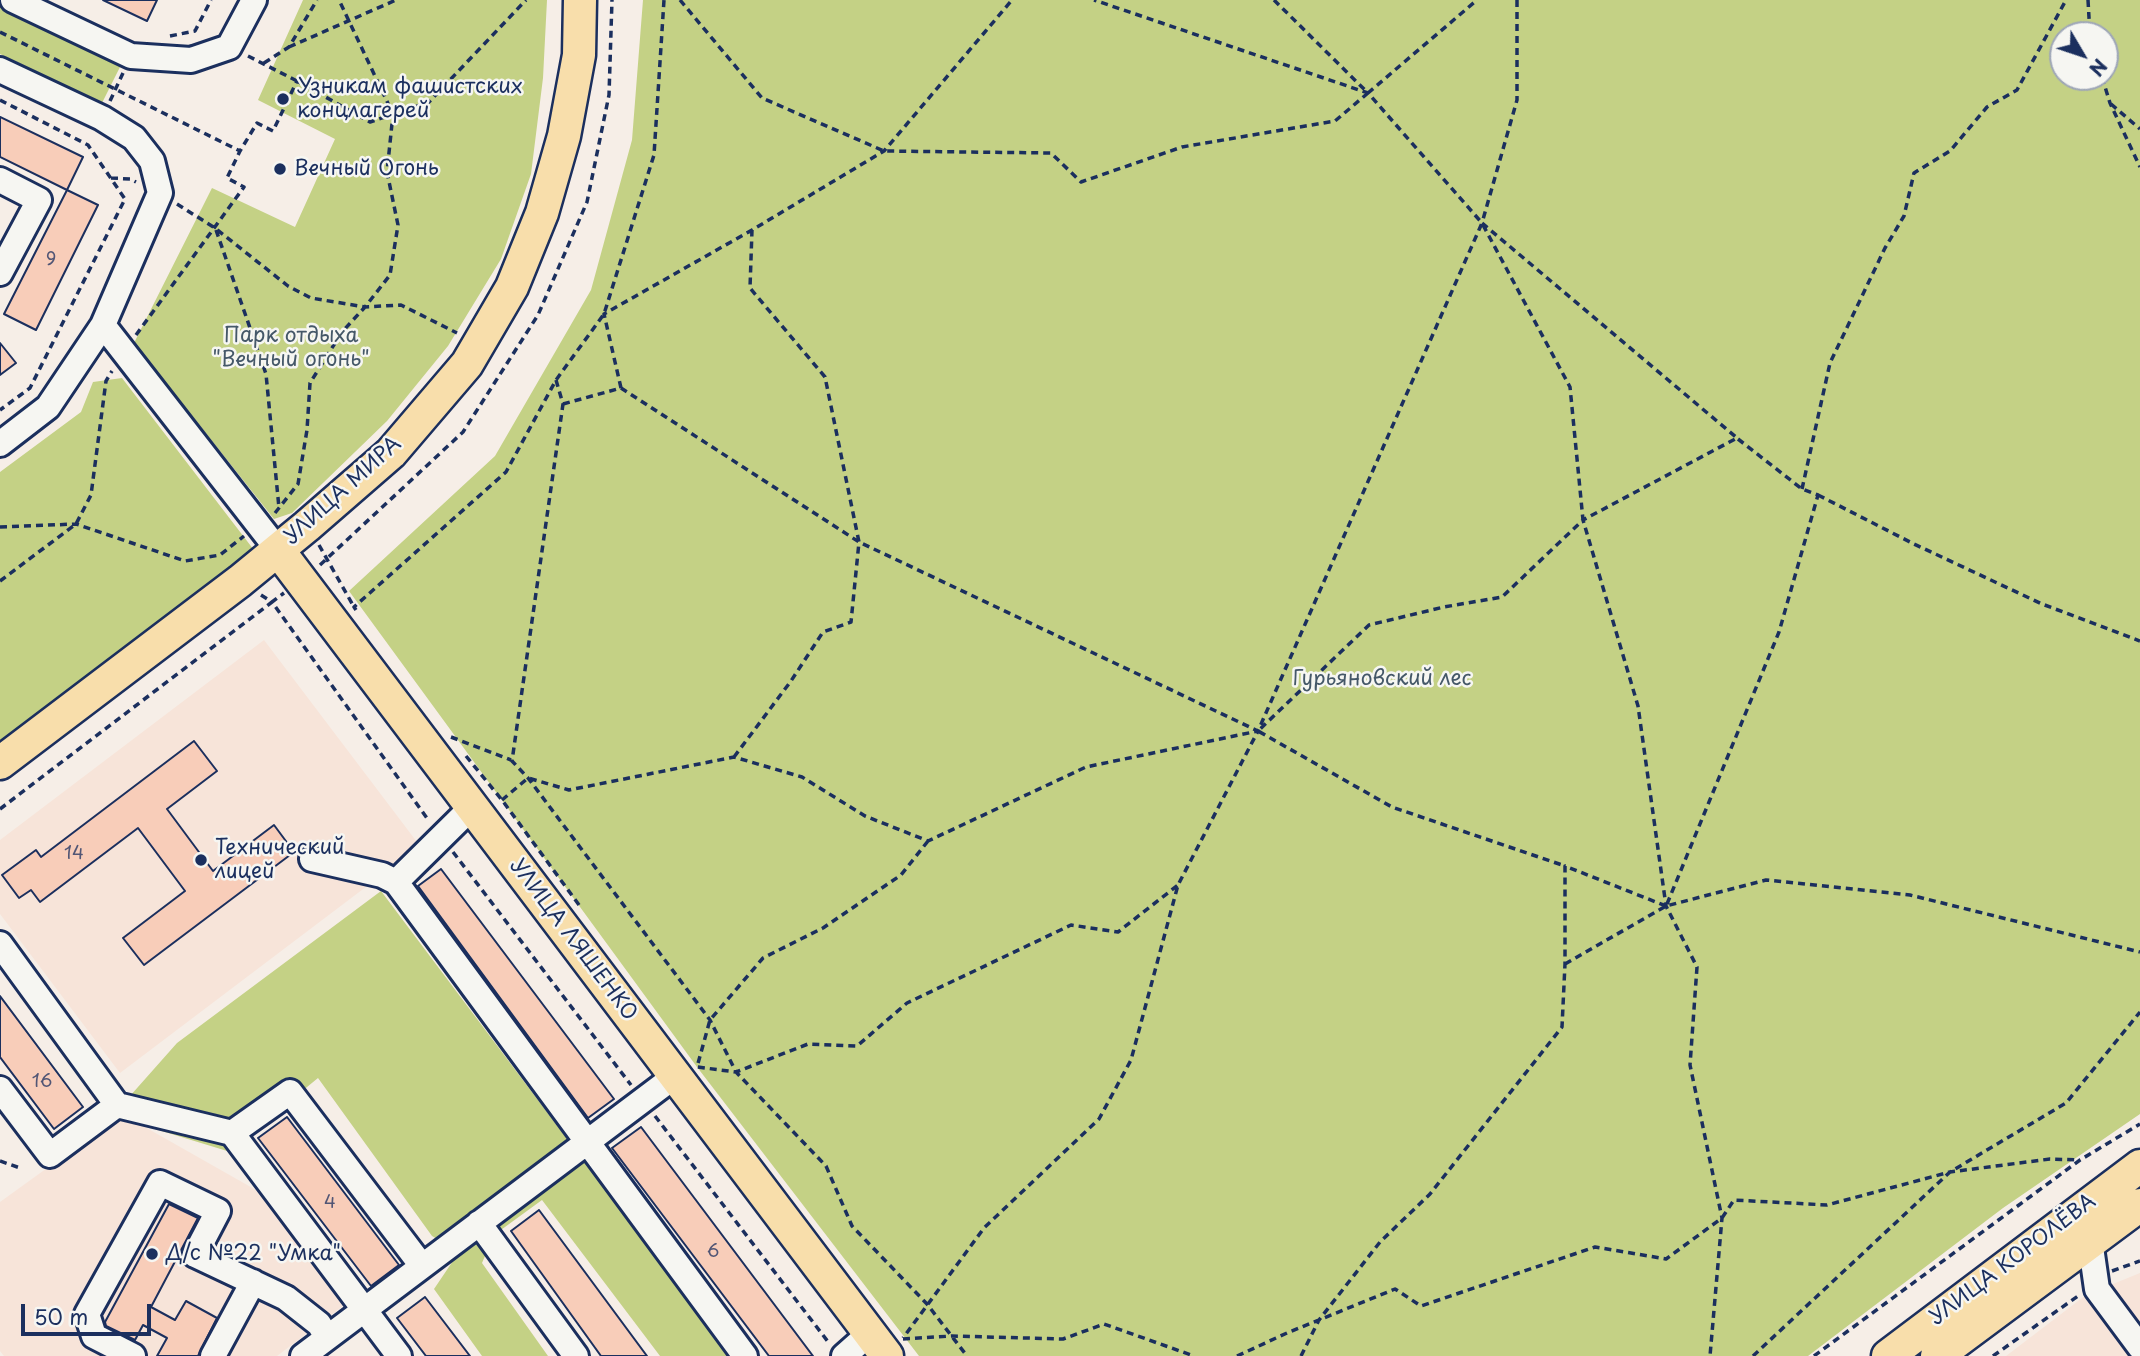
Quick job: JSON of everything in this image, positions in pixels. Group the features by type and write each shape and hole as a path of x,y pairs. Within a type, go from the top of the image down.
{"main road":[{"name":"УЛИЦА МИРА","path":"0,763 278,550 391,453 467,364 512,288 542,213 564,136 579,55 580,0"},
{"name":"УЛИЦА ЛЯШЕНКО","path":"278,550 487,804 692,1069 891,1344"},
{"name":"УЛИЦА КОРОЛЁВА","path":"1888,1356 2140,1166"},
{"name":"УЛИЦА КОРОЛЁВА","path":"1937,1356 2140,1205"}],"street":[{"path":"13,0 131,56 191,60 229,47 254,0"},
{"path":"0,70 102,118 134,138 152,162 160,193 103,325 48,407 0,444"},
{"path":"0,180 40,200 0,273"},
{"name":"УЛИЦА ЛЯШЕНКО","path":"103,325 278,550"},
{"path":"396,882 487,804"},
{"path":"312,859 382,875 396,882 745,1356"},
{"path":"0,944 117,1105 232,1133 399,1356"},
{"path":"303,1356 587,1142 692,1069"},
{"path":"0,1088 50,1155 117,1105"},
{"path":"232,1133 290,1092 422,1266"},
{"path":"134,1356 94,1336 87,1314 160,1183 218,1211 195,1255 286,1298 319,1324 327,1337"},
{"path":"479,1223 576,1356"},
{"path":"2090,1240 2095,1286"},
{"path":"2059,1263 2095,1286 2140,1347"},
{"path":"213,1356 253,1282"},
{"path":"844,1356 891,1344"}],"path":[{"path":"164,36 195,32 211,0"},
{"path":"289,47 317,0"},
{"path":"339,0 393,114 387,172 398,225 390,275 366,307 342,332 310,383 307,430 298,484 279,510 266,374 215,228 288,286 311,298 366,307 401,306 461,335"},
{"path":"264,63 289,47 396,0"},
{"path":"0,32 240,151 257,123 272,131 297,81 370,122 429,102 526,0"},
{"path":"354,607 506,472 556,380 604,314 654,155 664,0"},
{"path":"680,0 762,98 884,150 1051,153 1081,182 1182,147 1335,121 1477,0"},
{"path":"604,314 752,230 884,150 1012,0"},
{"path":"1094,0 1368,93"},
{"path":"1274,0 1368,93 1482,223 1737,438 1802,489 2042,604 2140,641"},
{"path":"891,1344 927,1304 984,1228 1099,1119 1131,1060 1178,885 1258,731 1482,223 1517,100 1517,0"},
{"path":"1802,489 1829,363 1885,248 1904,216 1914,173 1950,151 1987,107 2017,90 2066,0"},
{"path":"2088,0 2089,21"},
{"path":"89,145 131,56"},
{"path":"2106,91 2140,167"},
{"path":"0,100 89,145 125,199 30,387 0,410"},
{"path":"2110,103 2140,128"},
{"path":"1482,223 1570,387 1583,520 1638,706 1666,906 1697,967 1690,1065 1722,1218 1710,1356"},
{"path":"734,757 791,681 823,632 851,622 859,542 825,377 750,288 752,230"},
{"path":"604,314 621,388 859,542 1258,731 1392,807 1565,866 1666,906"},
{"path":"512,761 563,404 556,380"},
{"path":"563,404 621,388"},
{"path":"1178,885 1118,932 1071,925 907,1003 857,1046 808,1044 736,1072 692,1069 710,1020 763,958 823,928 901,875 928,841 1086,767 1258,731 1369,625 1444,607 1502,597 1583,520 1737,438"},
{"path":"1666,906 1779,632 1818,495"},
{"path":"0,527 76,524 185,561 220,555"},
{"path":"328,559 362,618"},
{"path":"583,911 487,804 451,737 512,761 528,778 710,1020 736,1072 825,1166 852,1226 927,1304 967,1356"},
{"path":"487,804 528,778 569,790 734,757 802,777 865,816 928,841"},
{"path":"1301,1356 1319,1320 1380,1242 1430,1194 1562,1027 1565,866"},
{"path":"1565,964 1666,906 1766,880 1910,895 2140,952"},
{"path":"1753,1356 1950,1172 2066,1104 2140,1012"},
{"path":"1814,1356 2080,1160 2140,1124"},
{"path":"1237,1356 1395,1289 1421,1306 1595,1247 1666,1259 1722,1218 1734,1199 1827,1205 1950,1172 2050,1158 2080,1160"},
{"path":"0,1161 20,1168"},
{"path":"1993,1356 2095,1286 2112,1271 2140,1261"},
{"path":"891,1344 952,1336 1063,1339 1104,1324 1194,1356"}],"shaded area":[{"name":"Технический лицей","path":"264,640 420,846 120,1073 0,914 0,840"},
{"name":"Д/с №22 \"Умка\"","path":"122,1114 256,1190 343,1306 277,1356 4,1356 0,1351 0,1202"},
{"path":"2140,1273 2140,1356 2006,1356 2086,1295"}],"green space":[{"name":"Парк отдыха \"Вечный огонь\"","path":"303,0 547,0 543,78 531,174 501,259 448,346 387,421 292,513 274,519 134,343 212,188 295,227 335,139 258,100"},
{"name":"Гурьяновский лес","path":"643,0 2140,0 2140,1114 2003,1208 1808,1356 919,1356 697,1067 349,591 495,456 591,290 632,140"},
{"path":"0,3 123,61 102,103 0,54"},
{"path":"122,378 257,554 0,749 0,472 81,412 93,382"},
{"path":"381,891 730,1356 660,1356 542,1200 494,1235 482,1263 548,1356 482,1356 434,1289 459,1252 432,1236 318,1078 262,1124 237,1154 142,1125 130,1096 177,1043"}],"building":[{"path":"103,0 157,0 147,21"},
{"path":"0,117 83,157 67,190 0,157"},
{"path":"67,190 98,205 36,330 4,314"},
{"path":"0,343 16,363 0,375"},
{"path":"194,741 217,771 167,809 213,871 274,825 294,852 144,965 123,938 185,891 138,828 40,902 31,890 19,898 2,875 36,850 41,857"},
{"path":"441,869 614,1099 588,1118 418,886"},
{"path":"0,996 83,1107 54,1129 0,1057"},
{"path":"287,1117 399,1265 371,1286 258,1138"},
{"path":"641,1127 813,1356 769,1356 612,1148"},
{"path":"169,1204 198,1218 151,1307 175,1320 186,1301 217,1318 198,1356 157,1356 167,1338 143,1325 135,1340 106,1326 105,1322"},
{"path":"539,1210 647,1356 601,1356 511,1231"},
{"path":"425,1297 470,1356 426,1356 397,1318"}],"place":[{"name":"Узникам фашистских концлагерей","path":"283,99"},
{"name":"Вечный Огонь","path":"280,169"},
{"name":"Технический лицей","path":"201,860"},
{"name":"Д/с №22 \"Умка\"","path":"152,1254"}]}
